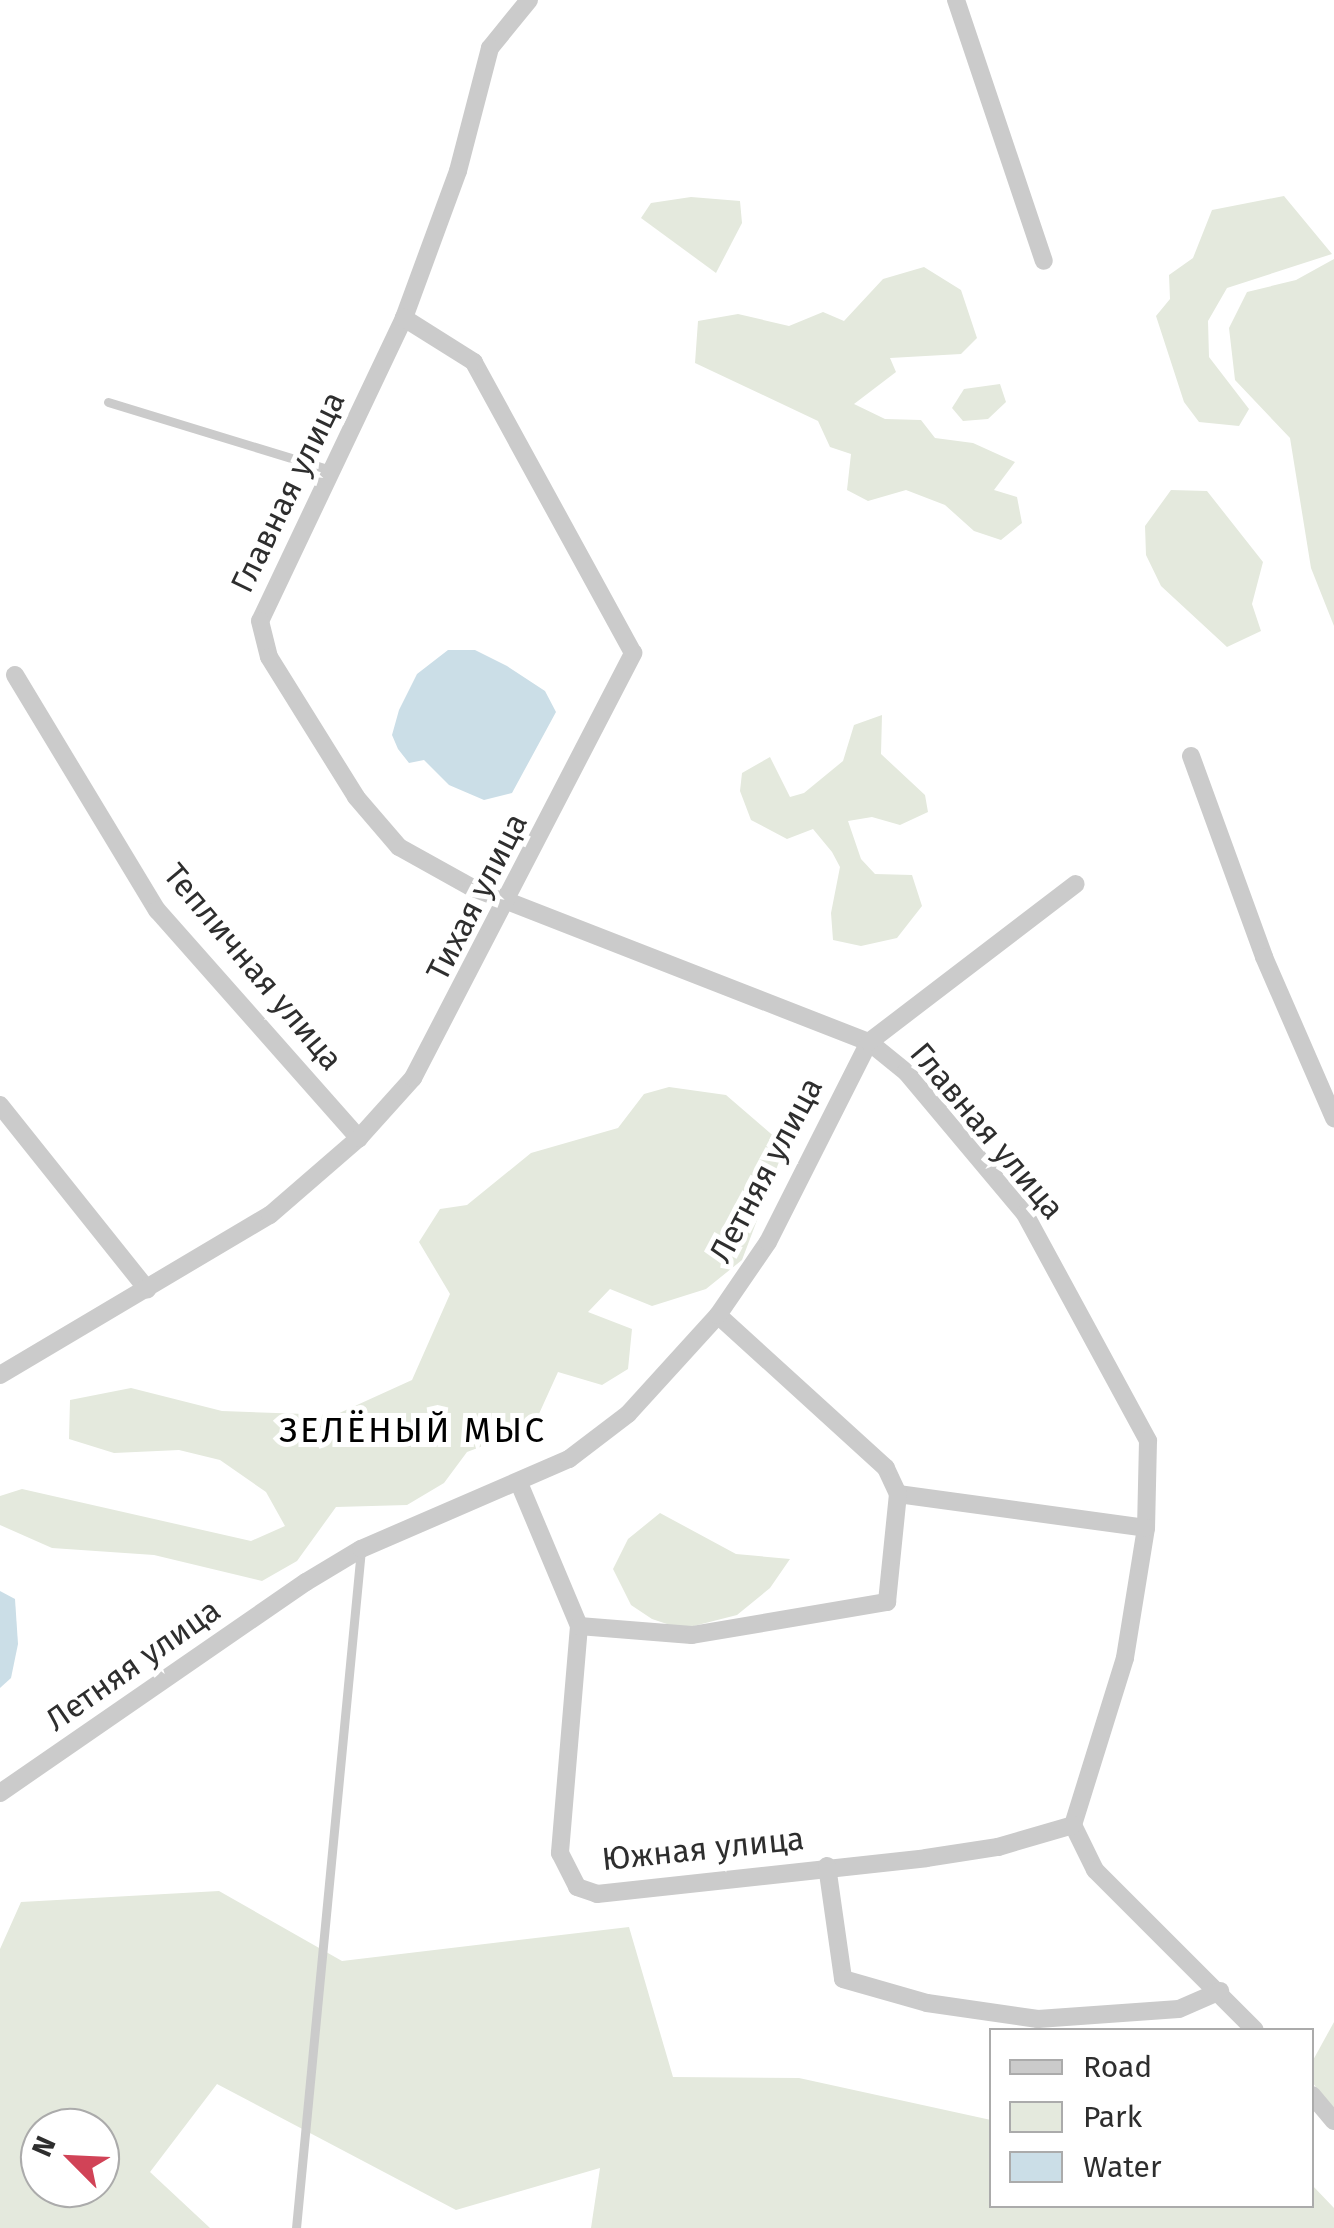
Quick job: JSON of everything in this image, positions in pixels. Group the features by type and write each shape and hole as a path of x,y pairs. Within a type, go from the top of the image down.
{"street":[{"name":"Главная улица","path":"529,0 490,48 458,171 404,318 260,621 269,657 356,796 400,846 508,902 869,1042 906,1072 1025,1214 1094,1332 1148,1441 1146,1528 1126,1658 1073,1824"},
{"path":"956,0 1044,261"},
{"name":"Тихая улица","path":"0,1375 270,1215 359,1138 412,1078 508,902 633,653 474,362 404,318"},
{"name":"Тепличная улица","path":"15,676 157,910 359,1138"},
{"path":"1190,756 1264,957 1334,1118"},
{"name":"Летняя улица","path":"0,1794 361,1548 569,1459 628,1414 718,1315 768,1242 869,1042 1076,884"},
{"path":"0,1105 146,1288"},
{"path":"579,1626 692,1635 888,1602 898,1494 870,1448 718,1315"},
{"name":"Южная улица","path":"519,1483 579,1626 560,1854 577,1887 596,1894 980,1850 1073,1824"},
{"path":"898,1494 1146,1528"},
{"path":"1073,1824 1095,1870 1220,1991 1252,2028"},
{"path":"827,1866 843,1979 927,2003 1038,2019 1179,2009 1220,1991"},
{"path":"1314,2097 1334,2120"}],"lane":[{"path":"108,402 331,470"},
{"path":"296,2228 361,1548"}],"green space":[{"path":"1284,196 1332,254 1227,288 1208,321 1209,357 1249,409 1239,426 1199,422 1184,402 1156,316 1170,299 1169,275 1193,258 1212,210"},
{"path":"691,197 740,201 742,223 716,273 641,218 651,203"},
{"path":"1334,259 1334,626 1311,568 1290,438 1235,380 1229,328 1247,292 1296,280"},
{"path":"924,267 961,290 977,338 961,354 890,358 896,372 854,404 885,419 921,420 935,438 973,443 1015,462 994,490 1017,497 1022,523 1001,540 974,531 945,505 906,490 868,501 847,490 851,454 830,447 818,421 695,363 698,321 738,314 789,326 823,312 844,321 883,279"},
{"path":"1000,384 1006,402 988,419 963,421 952,408 964,389"},
{"path":"1171,490 1207,491 1263,562 1252,604 1261,631 1227,647 1161,586 1146,555 1145,526"},
{"path":"882,715 881,754 925,795 928,812 900,825 872,817 848,821 861,859 875,874 912,875 922,906 897,938 861,946 833,940 831,913 840,867 832,852 813,829 787,839 751,820 740,791 742,773 770,757 790,797 804,793 843,761 854,725"},
{"path":"669,1087 726,1095 785,1146 742,1260 706,1289 652,1306 610,1289 588,1312 632,1329 628,1369 602,1385 558,1372 533,1427 467,1452 444,1483 407,1505 336,1507 297,1561 262,1581 154,1555 52,1548 0,1525 0,1496 22,1489 251,1541 285,1526 266,1492 220,1460 179,1450 114,1453 69,1439 70,1400 131,1388 222,1411 335,1415 412,1380 450,1294 419,1242 440,1209 467,1205 531,1153 618,1128 644,1094"},
{"path":"660,1513 736,1554 790,1559 770,1588 737,1615 682,1629 652,1619 631,1605 613,1569 628,1539"},
{"path":"219,1891 342,1961 629,1927 673,2077 799,2078 989,2120 989,2208 1314,2208 1314,2187 1334,2208 1334,2228 591,2228 600,2168 456,2210 217,2084 150,2172 210,2228 0,2228 0,1949 21,1902"},
{"path":"1334,2022 1334,2110 1314,2085 1314,2058"}],"water":[{"path":"448,650 475,650 507,666 545,691 556,712 512,793 484,800 449,785 424,760 409,763 398,749 392,735 399,710 417,674"},
{"path":"0,1591 15,1599 18,1644 11,1678 0,1688"}],"district":[{"name":"ЗЕЛЁНЫЙ МЫС","path":"413,1430"}]}
